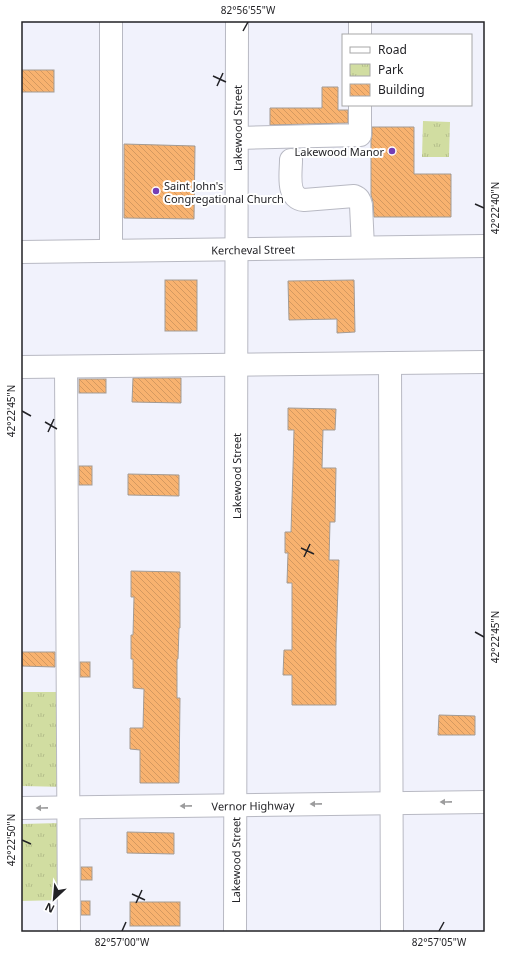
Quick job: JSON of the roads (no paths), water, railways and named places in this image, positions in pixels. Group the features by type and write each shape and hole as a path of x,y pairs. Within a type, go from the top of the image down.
{"street":[{"path":"111,21 111,250"},
{"name":"Lakewood Street","path":"235,932 237,21"},
{"path":"360,21 360,34"},
{"path":"237,138 360,135 360,106"},
{"path":"291,160 291,191 297,199 304,200 347,197 358,198 360,200 362,247"},
{"name":"Kercheval Street","path":"21,252 485,246"},
{"path":"21,367 485,362"},
{"path":"390,363 392,932"},
{"path":"66,367 69,932"},
{"name":"Vernor Highway","path":"21,808 485,802"}],"place":[{"name":"Lakewood Manor","path":"392,151"},
{"name":"Saint John's Congregational Church","path":"156,191"}]}
